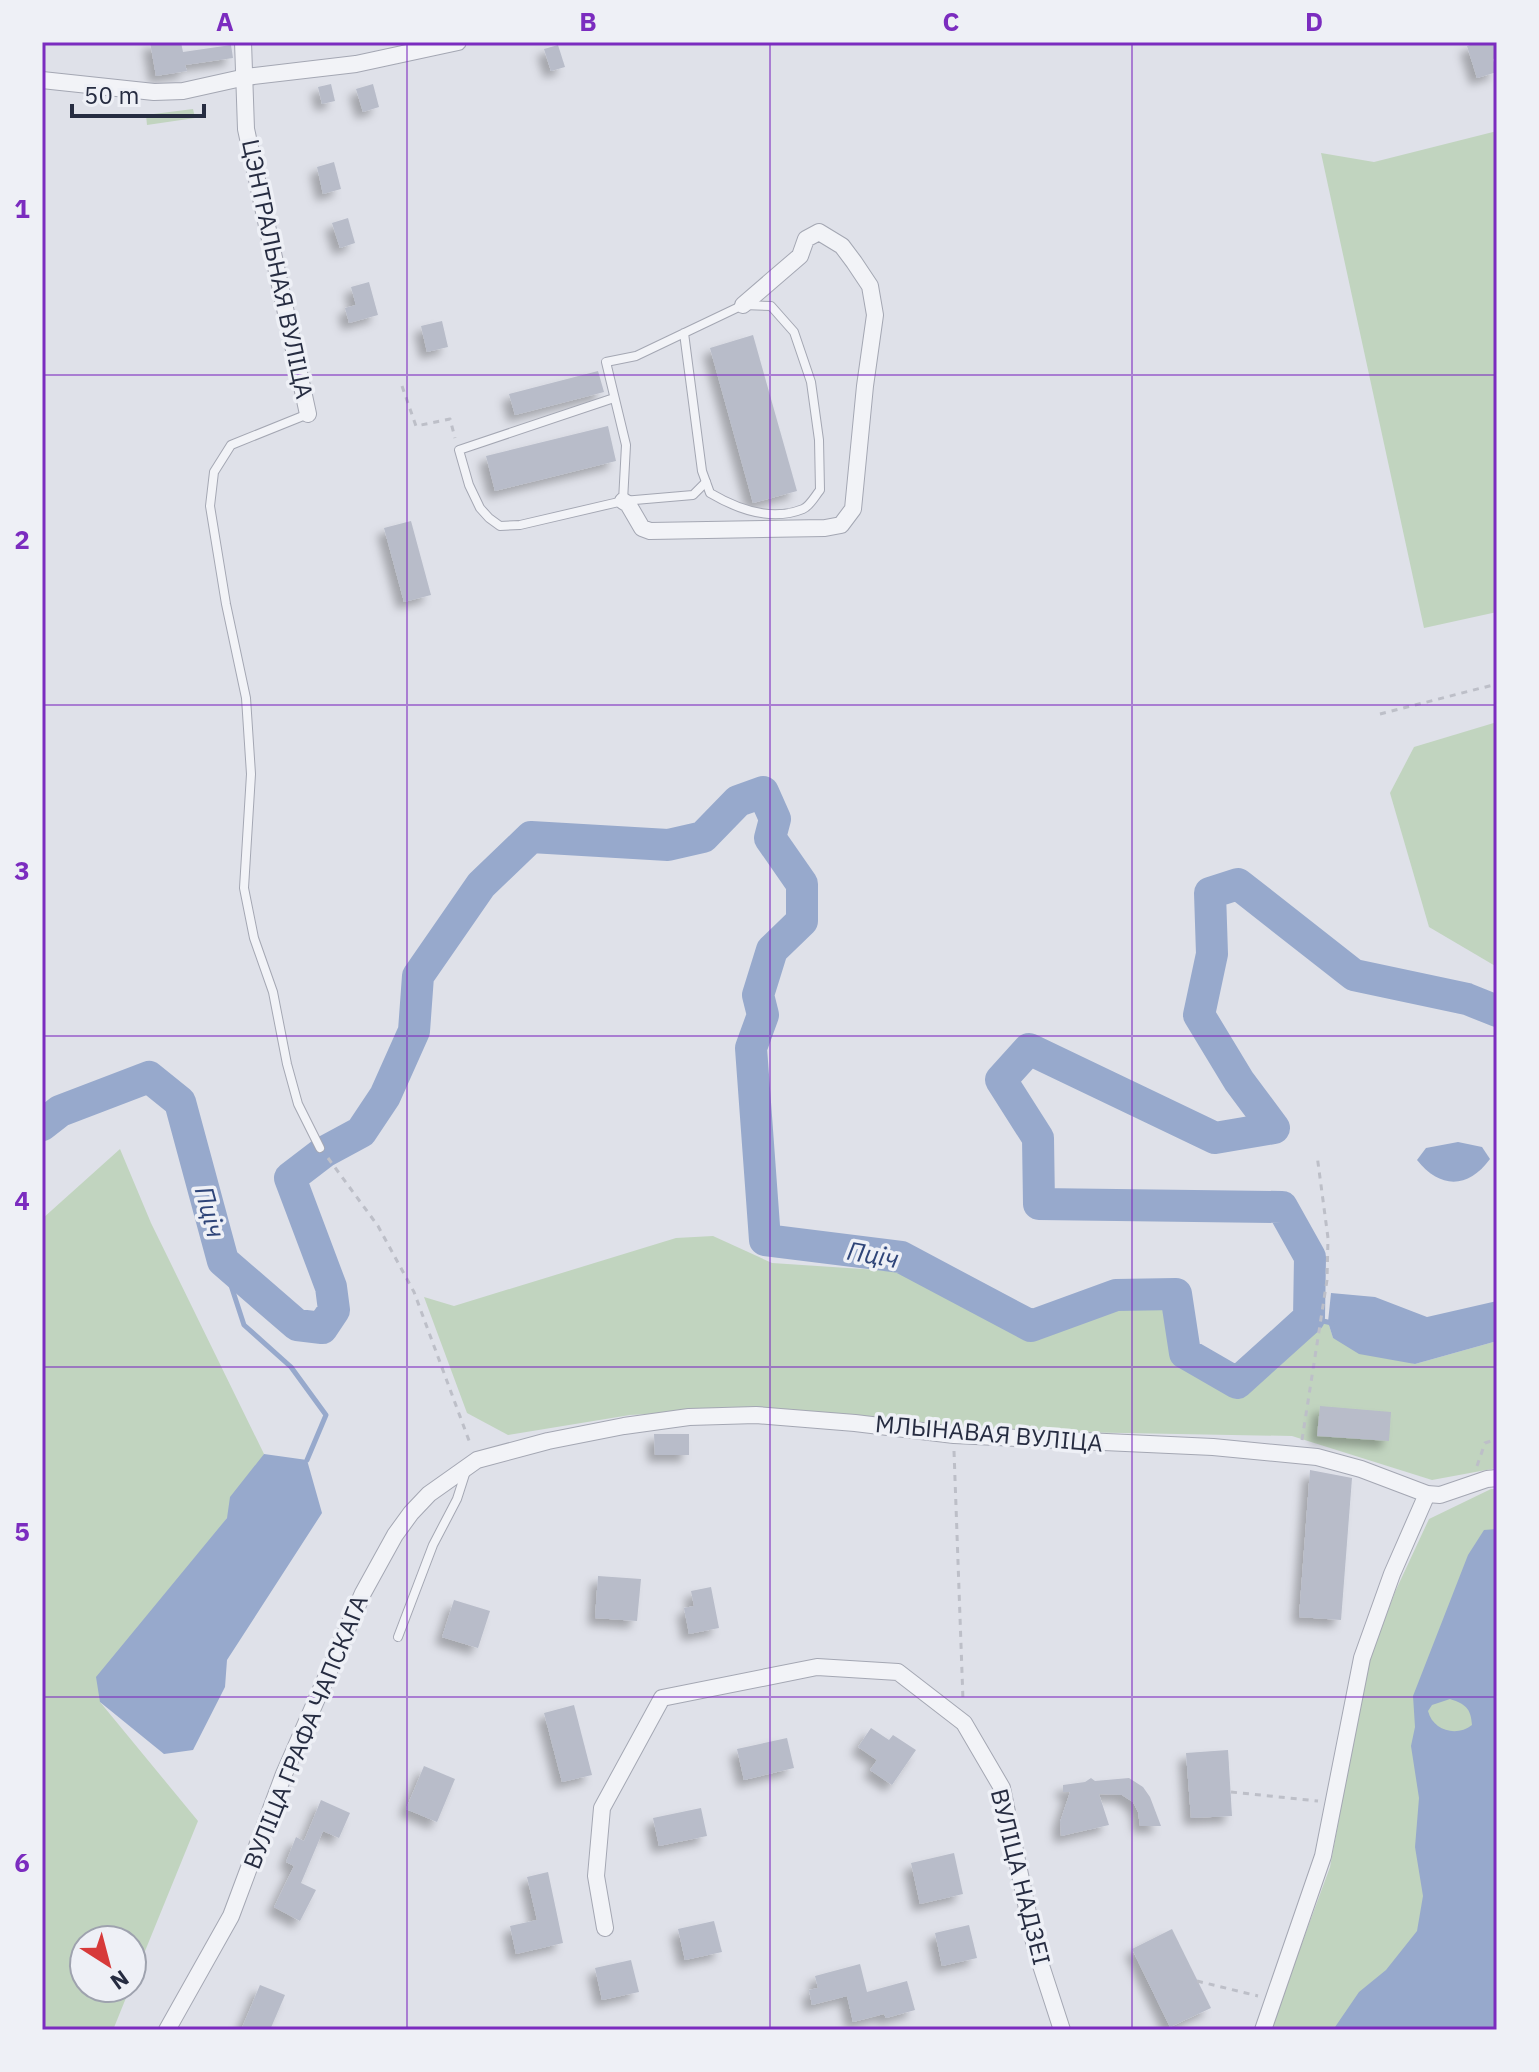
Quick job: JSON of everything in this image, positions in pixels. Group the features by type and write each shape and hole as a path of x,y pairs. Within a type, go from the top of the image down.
{"street":[{"name":"ЦЭНТРАЛЬНАЯ ВУЛІЦА","path":"243,42 246,129 308,414"},
{"path":"42,80 154,92 356,64 458,42"},
{"path":"623,501 642,528 650,531 825,528 841,525 853,509 875,315 870,286 842,246 819,232 806,239 800,256 743,305"},
{"name":"МЛЫНАВАЯ ВУЛІЦА","path":"472,1463 548,1441 624,1426 689,1417 756,1415 954,1435 1213,1447 1317,1457 1361,1469 1427,1494"},
{"name":"ВУЛІЦА ГРАФА ЧАПСКАГА","path":"167,2030 231,1916 284,1774 363,1593 395,1535 411,1513 429,1494 472,1463"},
{"path":"1263,2030 1323,1856 1362,1658 1392,1574 1427,1494 1440,1495 1497,1478"},
{"name":"ВУЛІЦА НАДЗЕІ","path":"605,1928 596,1876 602,1808 662,1698 817,1667 898,1672 964,1723 1002,1788 1035,1947 1062,2030"}],"lane":[{"path":"623,501 626,445 606,362 636,356 684,333 743,305 771,306 794,332 811,382 819,440 820,490 805,508 778,513 748,512 710,493 702,471 684,333"},
{"path":"614,398 459,450 469,485 480,508 500,526 520,525 623,501 693,495 706,482"},
{"path":"308,414 231,445 214,472 210,506 246,698 251,774 244,888 254,938 273,992 298,1104 320,1148"},
{"path":"398,1637 433,1545 472,1463"}],"path":[{"path":"402,386 416,426 450,419 453,431"},
{"path":"1380,714 1497,684"},
{"path":"1300,1456 1327,1280 1328,1238 1317,1155"},
{"path":"328,1158 378,1226 414,1292 472,1463"},
{"path":"954,1435 964,1723"},
{"path":"1477,1482 1477,1467 1485,1443 1497,1439"},
{"path":"1231,1792 1334,1803"},
{"path":"1197,1981 1273,2000"}],"green space":[{"path":"193,109 195,118 147,125 146,115"},
{"path":"1497,131 1497,612 1424,628 1321,153 1374,162"},
{"path":"1497,722 1497,967 1429,927 1390,793 1414,747"},
{"path":"120,1149 151,1223 264,1454 227,1518 100,1702 198,1821 148,1944 148,1924 68,1924 68,2004 124,2004 113,2030 42,2030 42,1219"},
{"path":"713,1236 772,1263 893,1271 1032,1331 1116,1300 1171,1300 1177,1354 1238,1387 1307,1325 1314,1328 1328,1322 1333,1338 1415,1364 1497,1341 1497,1468 1432,1480 1292,1436 957,1430 762,1408 630,1415 508,1435 467,1413 424,1297 454,1306 676,1238"},
{"path":"1491,1489 1497,1489 1497,2030 1270,2030 1330,1867 1368,1664 1395,1592 1429,1519"}],"water":[{"path":"1458,1142 1482,1147 1490,1159 1473,1176 1454,1182 1444,1180 1426,1170 1417,1160 1426,1148"},
{"path":"1331,1293 1375,1297 1427,1317 1497,1301 1497,1341 1415,1364 1359,1354 1333,1338 1328,1322"},
{"path":"264,1454 307,1460 322,1513 227,1660 225,1687 193,1750 164,1754 100,1702 96,1677 227,1518 230,1497"},
{"path":"1497,1529 1497,2030 1333,2030 1359,1992 1386,1970 1417,1931 1423,1896 1415,1847 1419,1798 1411,1746 1415,1727 1413,1696 1468,1555 1484,1530","holes":["1450,1699 1469,1711 1472,1725 1453,1731 1435,1723 1428,1711 1432,1705"]}],"building":[{"path":"150,42 181,42 183,52 231,45 233,58 185,65 187,71 156,76"},
{"path":"1497,42 1497,58 1493,59 1497,72 1477,78 1467,46"},
{"path":"558,45 565,67 551,71 544,49"},
{"path":"331,84 335,101 322,104 318,87"},
{"path":"373,84 379,107 363,112 356,89"},
{"path":"334,162 341,189 323,194 317,167"},
{"path":"348,218 355,243 340,248 332,223"},
{"path":"369,282 378,315 349,323 345,308 356,305 351,287"},
{"path":"442,321 448,347 427,352 421,326"},
{"path":"753,335 797,491 753,503 710,348"},
{"path":"598,371 604,392 515,415 509,394"},
{"path":"608,426 616,461 495,491 486,456"},
{"path":"411,521 431,595 404,602 384,528"},
{"path":"1320,1406 1391,1412 1389,1441 1317,1436"},
{"path":"654,1434 689,1434 689,1455 655,1455"},
{"path":"1310,1470 1352,1478 1341,1620 1299,1617"},
{"path":"598,1576 641,1579 637,1621 595,1618"},
{"path":"711,1587 719,1628 689,1634 684,1608 694,1606 691,1591"},
{"path":"454,1600 490,1611 478,1648 442,1637"},
{"path":"574,1705 592,1775 562,1782 544,1713"},
{"path":"871,1728 889,1740 893,1735 916,1750 892,1785 870,1770 877,1760 858,1747"},
{"path":"787,1738 794,1768 744,1780 737,1749"},
{"path":"1228,1750 1232,1816 1191,1818 1186,1753"},
{"path":"424,1766 455,1779 437,1822 406,1809"},
{"path":"1091,1778 1095,1781 1129,1778 1143,1787 1161,1826 1140,1826 1133,1802 1122,1795 1099,1794 1109,1825 1061,1836 1060,1822 1070,1792 1063,1792 1063,1785 1085,1782"},
{"path":"321,1800 350,1813 339,1838 323,1831 301,1883 316,1890 300,1921 274,1907 294,1866 286,1862 296,1837 304,1841"},
{"path":"701,1808 707,1836 659,1846 653,1818"},
{"path":"954,1853 963,1894 920,1904 911,1863"},
{"path":"548,1872 563,1943 516,1954 510,1926 537,1920 527,1877"},
{"path":"714,1921 722,1952 685,1960 678,1929"},
{"path":"969,1925 977,1958 942,1966 935,1933"},
{"path":"1172,1929 1211,2008 1170,2027 1132,1949"},
{"path":"631,1960 639,1992 602,2000 595,1968"},
{"path":"860,1964 867,1992 907,1981 915,2010 853,2022 847,1996 812,2005 809,1990 818,1988 815,1976"},
{"path":"260,1985 285,1995 270,2030 241,2030"}],"waterway":[{"name":"Пціч","path":"42,1125 60,1111 149,1077 180,1102 223,1261 297,1325 322,1328 334,1310 331,1287 290,1178 324,1152 361,1132 385,1096 414,1031 418,976 481,885 531,837 668,845 703,837 738,801 763,792 775,819 770,838 802,884 802,921 772,950 758,995 763,1015 751,1048 765,1240 901,1257 1031,1326 1116,1295 1176,1294 1185,1353 1237,1383 1309,1318 1310,1257 1282,1207 1039,1204 1038,1138 1001,1080 1029,1049 1215,1138 1274,1128 1239,1081 1199,1015 1212,954 1210,893 1238,884 1354,975 1467,999 1497,1011"},
{"path":"223,1261 244,1325 291,1367 326,1415 307,1460"},
{"path":"1309,1318 1332,1323"}]}
